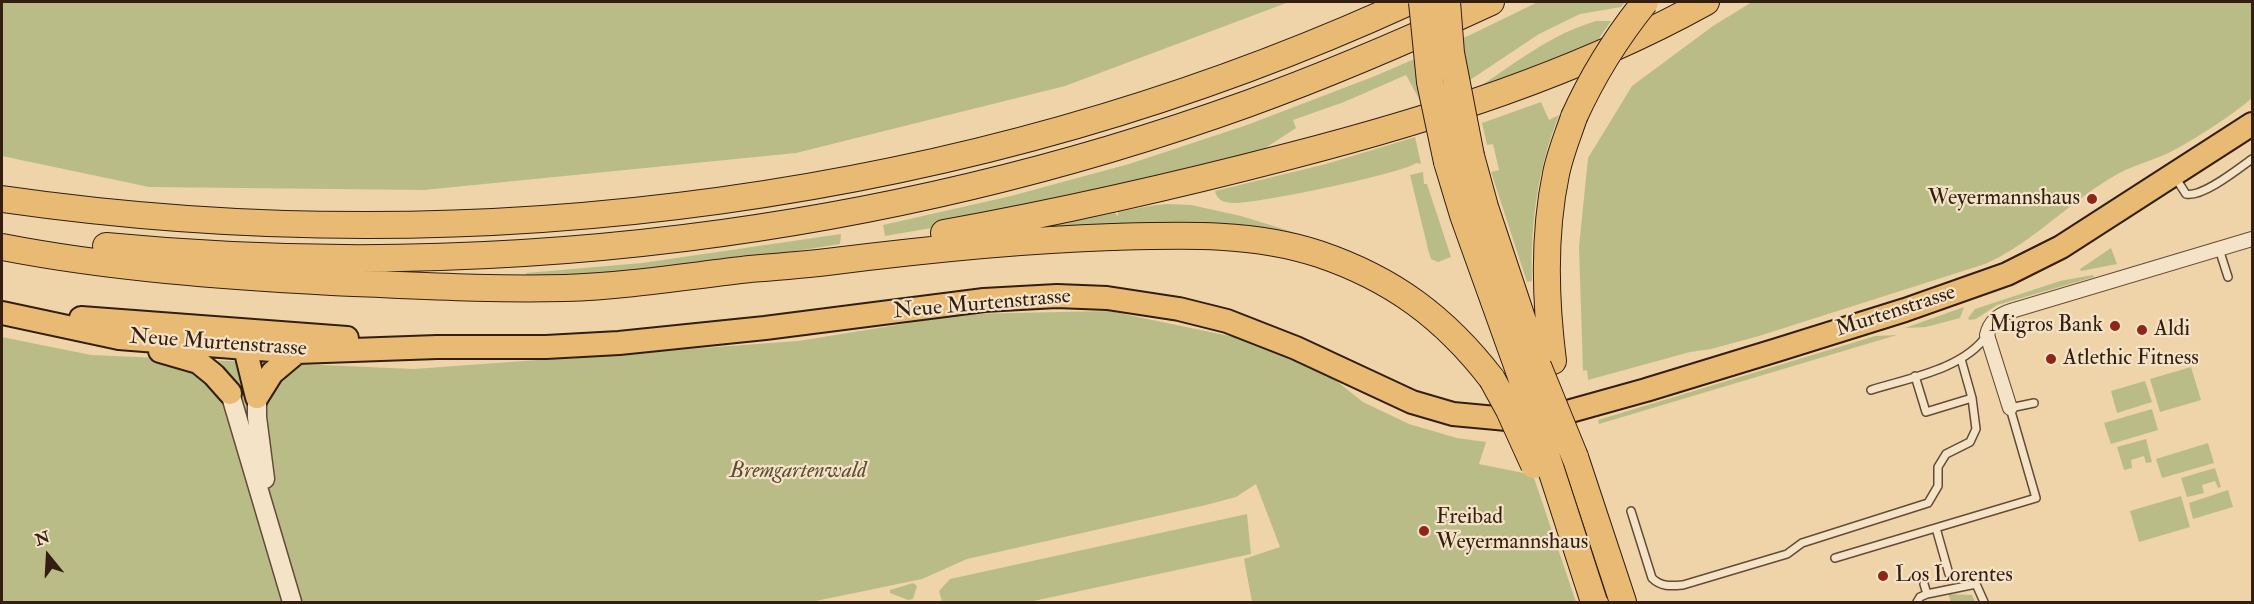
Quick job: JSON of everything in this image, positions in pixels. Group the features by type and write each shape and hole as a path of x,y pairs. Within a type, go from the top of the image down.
{"highway":[{"path":"2,200 206,221 350,225 524,220 710,201 808,186 904,167 1096,118 1235,72 1409,2"},
{"path":"1422,2 1430,82 1459,159"},
{"path":"1447,2 1462,215 1537,366 1623,603"},
{"path":"2,238 216,255 400,258 514,254 605,247 763,227 861,210 970,186 1151,136 1293,87 1491,2"},
{"path":"1594,603 1537,366 1548,318 1545,270 1547,221 1556,171 1574,117 1590,81 1611,47 1645,2"},
{"path":"749,269 1059,211 1163,188 1355,139 1428,118 1521,86 1637,37 1706,2"},
{"path":"2,247 169,271 452,287 556,288 619,285 952,247 1044,240 1179,236 1245,239 1316,253 1378,278 1408,296 1455,336 1492,379 1529,452 1582,603"}],"main road":[{"name":"Murtenstrasse","path":"1507,419 1553,417 1905,310 2007,274 2061,247 2251,129"},
{"name":"Neue Murtenstrasse","path":"2,313 119,338 437,347 546,347 619,343 765,328 992,300 1057,296 1107,298 1179,309 1227,321 1296,348 1412,402 1453,414 1507,419"},
{"name":"Neue Murtenstrasse","path":"2,313 240,342 297,352 437,347"},
{"path":"119,338 198,362 230,393"},
{"path":"230,393 230,368 240,342"},
{"path":"240,342 257,397"},
{"path":"257,397 272,373 297,352"}],"street":[{"path":"2010,408 1987,335 1995,319 2011,310 2253,239"},
{"path":"230,393 292,603"},
{"path":"257,397 257,417 271,529"}],"lane":[{"path":"2174,175 2186,194 2194,195 2211,187 2253,159"},
{"path":"2219,249 2228,278"},
{"path":"1871,390 1961,359 1979,346 1987,335"},
{"path":"1631,511 1650,572 1658,583 1683,585 1787,554 1802,543 1928,503 1938,486 1938,467 1946,454 1970,442 1976,429 1972,398 1961,359"},
{"path":"1916,376 1926,412 1972,398"},
{"path":"1835,558 1911,539 1936,528 2036,498 2010,408 2034,403"},
{"path":"1553,417 1570,456"},
{"path":"1576,488 1618,603"},
{"path":"1936,528 1949,574"},
{"path":"1924,584 1927,594"},
{"path":"1917,603 1920,597 1927,594 1976,584 1984,603"}],"green space":[{"path":"2,2 1289,2 1065,86 796,153 424,190 149,187 2,156"},
{"path":"1538,2 1625,2 1621,7 1580,14 1539,34 1425,110 1406,75 1344,102 1293,120 1296,128 1247,160 943,226 885,236 883,225 1011,196 1129,164 1247,125 1375,76 1470,35"},
{"path":"1752,2 2252,2 2252,98 2185,144 2109,179 2018,246 1985,264 1759,336 1588,380 1587,370 1583,371 1579,247 1588,158 1632,86 1713,26"},
{"path":"1596,21 1611,21 1591,50 1475,90 1548,42"},
{"path":"1541,102 1549,120 1559,115 1546,155 1537,196 1532,238 1532,281 1527,282 1491,172 1499,170 1493,144 1487,145 1482,123"},
{"path":"1415,137 1421,164 1416,163 1385,174 1327,188 1245,202 1223,201 1217,197 1215,191 1326,164"},
{"path":"1423,172 1424,184 1427,184 1451,257 1438,262 1431,259 1429,253 1410,175"},
{"path":"1167,204 1191,205 1241,216 1322,241 1396,273 1429,299 1352,257 1040,228 1115,213 1118,216 1118,212"},
{"path":"841,234 840,244 759,257 617,274 526,278 526,273 642,263"},
{"path":"2111,248 2117,264 2081,271 2080,269"},
{"path":"2093,275 2094,277 1997,305 1976,319 1969,320 1968,318 1975,309 2060,281"},
{"path":"1964,307 1960,318 1926,327 1905,328"},
{"name":"Bremgartenwald","path":"1109,311 1244,339 1330,376 1363,402 1409,424 1457,438 1486,442 1479,464 1533,475 1576,602 1252,602 1244,559 1280,547 1256,484 1236,497 1206,505 967,559 922,579 811,602 2,602 2,337 91,355 414,369 798,341 965,314"},
{"path":"1897,335 1599,424 1598,420 1875,336"},
{"path":"2191,367 2201,400 2160,412 2150,379"},
{"path":"2145,381 2152,402 2117,413 2111,391"},
{"path":"2152,409 2158,430 2111,444 2104,423"},
{"path":"2146,439 2152,462 2146,463 2144,456 2131,460 2132,468 2124,470 2117,447"},
{"path":"2208,443 2214,463 2162,478 2156,459"},
{"path":"2215,468 2221,487 2218,488 2215,481 2202,485 2204,493 2187,497 2181,478"},
{"path":"2228,490 2233,507 2193,519 2189,503"},
{"path":"2181,496 2190,527 2139,542 2130,511"},
{"path":"1247,514 1251,554 1029,602 942,602 939,591 950,579"},
{"path":"913,583 917,586 913,599 908,600 890,593 890,590"},
{"path":"1948,594 1972,595 1975,602 1951,602"}],"place":[{"name":"Weyermannshaus","path":"2092,199"},
{"name":"Migros Bank","path":"2115,326"},
{"name":"Aldi","path":"2142,330"},
{"name":"Atlethic Fitness","path":"2051,359"},
{"name":"Freibad Weyermannshaus","path":"1424,531"},
{"name":"Los Lorentes","path":"1883,576"}]}
